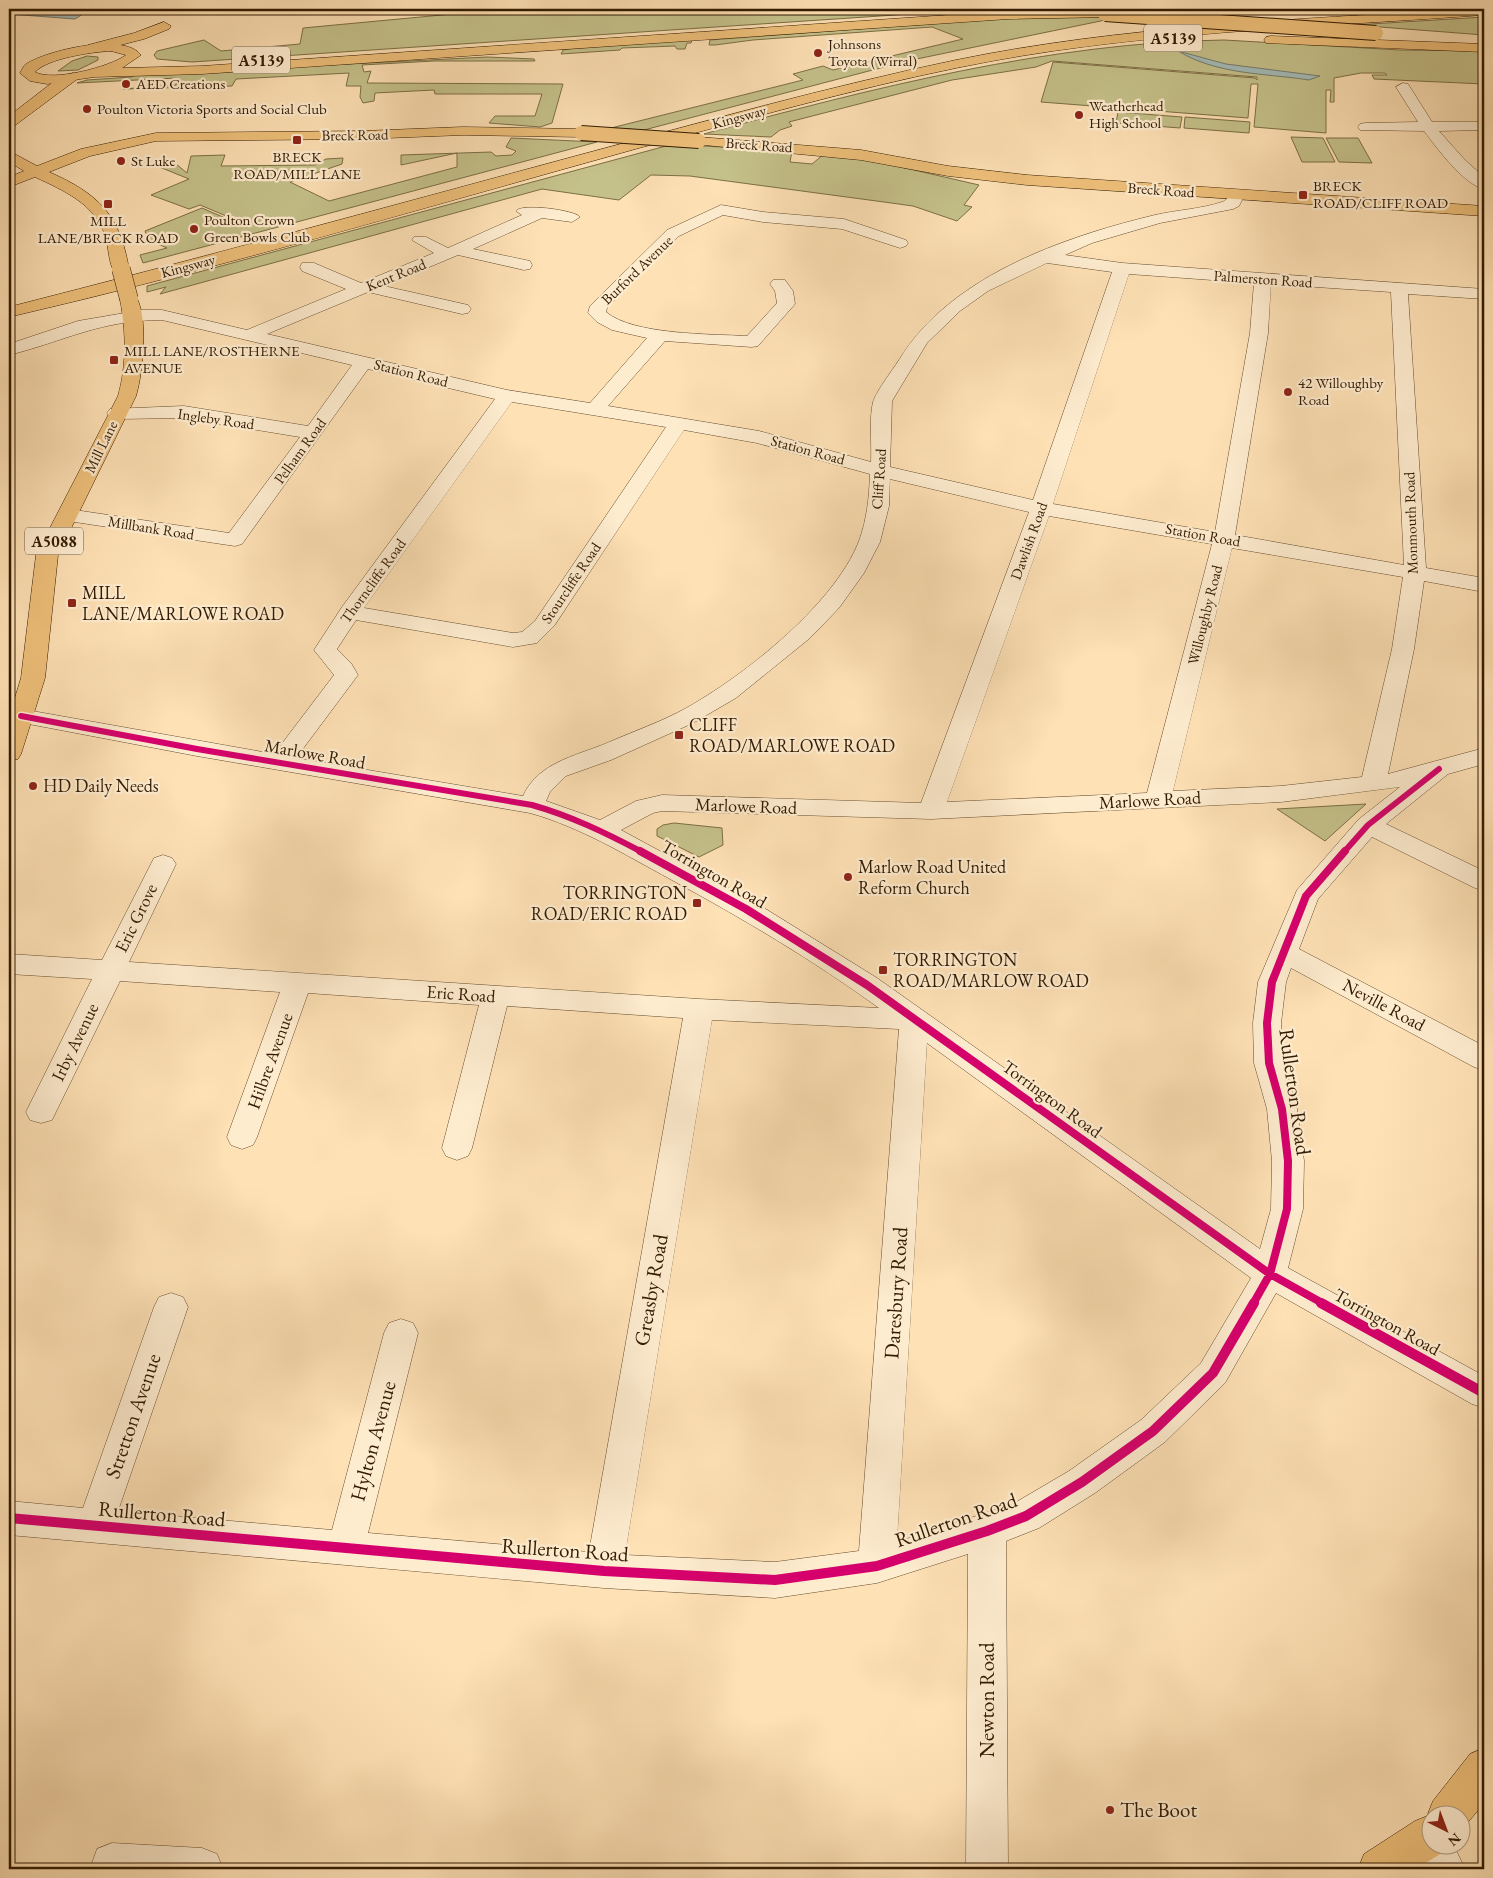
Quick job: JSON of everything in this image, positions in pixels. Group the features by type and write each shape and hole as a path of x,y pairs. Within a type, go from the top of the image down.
{"main road":[{"name":"A5139","path":"35,73 93,48 118,48 162,64 185,65 1024,9"},
{"name":"A5139","path":"1088,28 1209,9"},
{"name":"Kingsway","path":"9,302 867,80 1018,46 1163,26 1270,16 1397,9"},
{"name":"Kingsway","path":"9,312 184,267 867,80 1092,42 1235,27 1484,11"},
{"name":"A5139","path":"79,75 202,70 1008,15 1105,14 1376,34 1484,39"},
{"path":"133,54 164,26 173,15"},
{"path":"93,48 139,36 164,26"},
{"path":"867,80 958,53 1060,34"},
{"name":"A5139","path":"867,80 1030,55 1168,38 1252,38 1484,48"},
{"name":"A5139","path":"12,71 35,73 55,80 121,64 133,54"},
{"path":"9,110 35,88 35,73"},
{"path":"9,123 58,85 79,75"},
{"name":"Breck Road","path":"9,182 86,152 125,142 184,136 338,136 463,131 582,133 861,155 948,171 1027,180 1484,212"},
{"path":"9,188 42,185 74,190 70,169 77,158 86,152"},
{"name":"A5088","path":"9,156 36,172"},
{"name":"A5088","path":"9,168 13,171 36,172"},
{"name":"Mill Lane","path":"9,754 15,715 33,678 47,554 117,413 128,396 133,381 135,338 114,233 104,214 74,190 36,172"},
{"path":"1458,1806 1484,1768"},
{"path":"1379,1869 1420,1848"}],"street":[{"path":"1403,87 1427,126 1466,171 1484,184"},
{"path":"1365,127 1484,126"},
{"name":"Cliff Road","path":"532,806 539,789 557,771 602,755 685,718 728,693 802,633 831,603 853,573 869,542 879,506 883,401 920,340 954,307 982,287 1042,257 1120,229 1158,219 1227,206 1233,202 1236,196"},
{"name":"Burford Avenue","path":"660,335 618,326 603,319 597,313 599,306 674,234 715,206 763,217 844,224 896,236"},
{"path":"522,210 572,217"},
{"name":"Kent Road","path":"250,334 453,252 540,213"},
{"path":"420,240 453,252 524,265"},
{"name":"Palmerston Road","path":"1042,257 1122,268 1484,294"},
{"path":"308,268 363,288 462,308"},
{"name":"Dawlish Road","path":"931,812 1041,508 1122,268"},
{"name":"Willoughby Road","path":"1158,800 1224,539 1259,333 1262,279"},
{"path":"595,409 660,335 747,347 786,304 788,288"},
{"name":"Monmouth Road","path":"1373,784 1402,649 1415,572 1399,289"},
{"name":"Station Road","path":"9,350 130,307 507,396 759,437 880,471 1041,508 1484,585"},
{"name":"Pelham Road","path":"235,540 364,362"},
{"name":"Thorncliffe Road","path":"280,763 346,676 343,668 326,650 350,612 507,396"},
{"name":"Ingleby Road","path":"117,413 184,412 314,432"},
{"name":"Stourcliffe Road","path":"350,612 513,640 529,638 543,626 678,424"},
{"name":"Millbank Road","path":"68,515 235,540"},
{"name":"Marlowe Road","path":"15,715 532,806 563,814 601,830 645,807 662,804 931,812 1281,794 1373,784 1440,769 1484,756"},
{"name":"Rullerton Road","path":"9,1518 604,1571 775,1580 877,1566 987,1531 1026,1516 1082,1482 1153,1431 1213,1373 1270,1274 1287,1209 1288,1161 1282,1109 1269,1063 1267,1023 1272,982 1306,896 1368,825 1440,769"},
{"path":"1368,825 1484,882"},
{"name":"Torrington Road","path":"601,830 746,909 867,985 1270,1274 1484,1393"},
{"name":"Eric Grove","path":"110,972 163,864"},
{"name":"Neville Road","path":"1283,952 1484,1059"},
{"name":"Eric Road","path":"9,964 699,1009 914,1020"},
{"name":"Irby Avenue","path":"41,1112 110,972"},
{"name":"Hilbre Avenue","path":"242,1137 297,984"},
{"path":"457,1148 495,996"},
{"name":"Greasby Road","path":"604,1571 699,1009"},
{"name":"Daresbury Road","path":"877,1566 914,1020"},
{"name":"Stretton Avenue","path":"95,1525 171,1306"},
{"name":"Hylton Avenue","path":"345,1549 401,1333"},
{"name":"Newton Road","path":"987,1531 987,1869"},
{"path":"111,1867 202,1869"}],"shaded area":[{"path":"506,9 985,9 192,62 157,59 154,55 157,51 204,40 221,51 300,44 303,28"},
{"path":"1234,9 1304,9 1206,17 1185,15"},
{"path":"1016,17 1120,17 907,61 644,130 611,128 803,80 793,74 823,66 833,70 963,39 932,27 753,40 715,45 709,45 710,40"},
{"path":"1484,17 1484,35 1354,25"},
{"path":"692,40 691,43 687,43 685,49 677,49 675,46 622,48 620,50 561,54 563,50 580,47"},
{"path":"1224,40 1400,50 1484,51 1484,84 1374,79 1372,75 1387,75 1385,73 1361,73 1334,78 1334,102 1330,102 1331,90 1326,90 1326,133 1254,127 1258,84 1251,84 1248,118 1041,102 1053,62 1255,78 1257,80 1257,77 1052,61 1036,67 952,80 789,122 792,126 780,130 771,137 704,134 830,101 961,71 1094,49"},
{"path":"87,56 98,57 98,60 78,70 58,71 72,61"},
{"path":"487,57 534,59 535,61 434,61 362,65 364,72 371,71 367,83 563,84 552,123 540,127 489,123 495,116 535,116 542,94 435,94 434,90 375,93 374,101 363,103 360,97 361,86 346,86 349,73 236,79 232,86 123,89 176,85 177,78 77,83 87,80 131,77 135,75"},
{"path":"1118,112 1182,117 1180,128 1116,123"},
{"path":"1185,117 1250,122 1249,133 1184,128"},
{"path":"1291,137 1323,138 1335,162 1302,162"},
{"path":"511,138 597,142 143,263 140,255 167,248 149,240 145,231 202,208 246,227 250,226 200,205 189,209 151,195 189,179 157,166 176,164 187,173 191,156 225,155 221,166 315,165 326,159 343,158 342,164 290,182 329,201 457,167 457,153 491,152 496,156 512,155 516,151 506,147"},
{"path":"1326,138 1358,138 1372,163 1339,162"},
{"path":"685,145 792,151 790,162 812,164 824,154 853,156 979,185 964,205 972,207 957,221 913,206 690,176 651,175 619,200 542,189 160,294 166,287 147,292 147,286 666,146 684,147"},
{"path":"456,153 401,165 401,155"},
{"path":"1366,804 1325,841 1277,809"},
{"path":"674,823 722,828 723,845 699,857 657,836 657,829 663,825"}],"water":[{"path":"9,9 91,9 75,19 9,14"},
{"path":"1178,51 1226,64 1320,76 1309,80 1242,72 1209,65"}],"cycle path":[{"path":"21,716 197,749 532,805 563,814 601,830 746,909 867,985 1270,1274 1484,1393"},
{"path":"9,1518 604,1571 775,1580 877,1566 987,1531 1026,1516 1082,1482 1153,1431 1213,1373 1270,1274 1287,1209 1288,1161 1282,1109 1269,1063 1267,1023 1272,982 1306,896 1368,825 1439,769"}],"place":[{"name":"Johnsons Toyota (Wirral)","path":"818,53"},
{"name":"AED Creations","path":"126,84"},
{"name":"Poulton Victoria Sports and Social Club","path":"87,109"},
{"name":"Weatherhead High School","path":"1079,115"},
{"name":"BRECK ROAD/MILL LANE","path":"297,140"},
{"name":"St Luke","path":"121,161"},
{"name":"BRECK ROAD/CLIFF ROAD","path":"1303,195"},
{"name":"MILL LANE/BRECK ROAD","path":"108,204"},
{"name":"Poulton Crown Green Bowls Club","path":"194,229"},
{"name":"MILL LANE/ROSTHERNE AVENUE","path":"114,360"},
{"name":"42 Willoughby Road","path":"1288,392"},
{"name":"MILL LANE/MARLOWE ROAD","path":"72,603"},
{"name":"CLIFF ROAD/MARLOWE ROAD","path":"679,735"},
{"name":"HD Daily Needs","path":"33,786"},
{"name":"Marlow Road United Reform Church","path":"848,877"},
{"name":"TORRINGTON ROAD/ERIC ROAD","path":"697,903"},
{"name":"TORRINGTON ROAD/MARLOW ROAD","path":"883,970"},
{"name":"The Boot","path":"1110,1810"}]}
